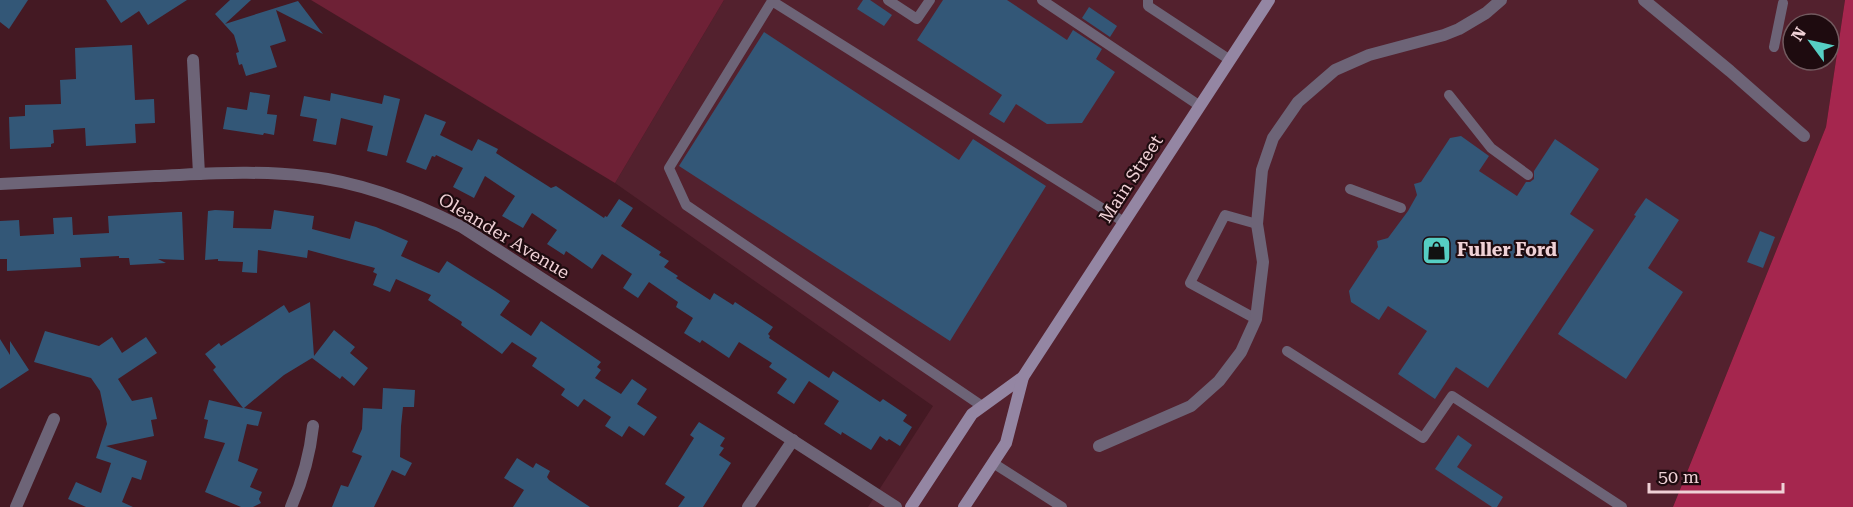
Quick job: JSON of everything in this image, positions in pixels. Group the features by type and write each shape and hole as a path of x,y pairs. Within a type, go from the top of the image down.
{"main road":[{"name":"Main Street","path":"964,507 1006,443 1023,377 1269,0"},
{"name":"Main Street","path":"911,507 972,414 1023,377"}],"street":[{"path":"1099,446 1191,406 1219,381 1240,352 1256,319 1263,262 1257,224 1262,170 1273,138 1298,102 1335,70 1369,55 1459,29 1486,13 1501,0"},
{"path":"1644,0 1730,70 1804,136"},
{"path":"193,60 199,174"},
{"name":"Oleander Avenue","path":"0,184 199,174 306,176 345,183 425,208 471,233 896,507"},
{"path":"16,507 54,419"},
{"path":"291,507 310,453 313,426"},
{"path":"748,507 793,440"}],"lane":[{"path":"888,0 917,20 930,0"},
{"path":"1042,0 1200,106"},
{"path":"1148,0 1148,6 1230,60"},
{"path":"982,406 686,204 669,168 772,1 1124,222"},
{"path":"1774,47 1783,3"},
{"path":"1449,95 1491,148 1528,175"},
{"path":"1350,189 1401,208"},
{"path":"1256,319 1190,283 1225,215 1257,224"},
{"path":"1287,351 1423,438 1452,396 1622,507"},
{"path":"993,463 1062,507"}],"shaded area":[{"path":"311,0 724,0 615,183"},
{"path":"724,0 1845,0 1841,27 1841,12 1781,12 1781,72 1834,72 1826,127 1673,507 868,507 933,406 615,183"},
{"path":"1845,0 1853,0 1853,507 1673,507 1826,127 1834,72 1841,72 1841,27"}],"building":[{"path":"0,0 28,0 9,29 0,22"},
{"path":"106,0 187,0 148,25 139,11 121,23"},
{"path":"230,0 251,0 225,24 298,1 323,34 276,10 286,41 270,46 277,67 246,76 242,64 239,65 236,53 239,52 234,35 215,14"},
{"path":"863,0 870,0 892,15 884,26 857,9"},
{"path":"943,0 1007,0 1067,40 1073,30 1102,49 1096,59 1115,72 1082,123 1047,124 1016,104 1004,123 989,114 1002,95 917,40"},
{"path":"1089,7 1117,26 1110,37 1082,18"},
{"path":"764,32 959,160 973,139 1046,186 950,341 679,166"},
{"path":"132,45 135,100 154,99 155,123 135,124 136,143 86,146 85,128 53,130 54,143 51,147 10,149 9,117 25,116 25,105 61,104 60,80 76,79 75,48"},
{"path":"250,92 270,95 267,114 277,115 274,135 223,129 227,107 247,110"},
{"path":"331,93 382,104 384,95 400,99 387,156 367,151 373,126 341,118 336,145 313,141 317,119 300,116 304,96 330,101"},
{"path":"425,114 446,122 440,135 472,151 478,139 498,149 496,153 551,188 556,186 604,218 619,199 633,208 621,226 661,252 659,255 669,261 664,267 678,276 676,278 710,300 714,293 733,305 735,302 773,327 768,334 769,338 829,378 833,371 880,402 883,399 907,415 903,421 912,427 900,446 880,436 871,450 842,432 841,435 824,424 839,401 809,381 794,404 777,393 787,379 769,367 772,363 739,342 729,358 702,340 700,343 684,333 693,318 676,307 678,302 649,282 638,298 623,288 632,274 602,254 592,269 566,251 564,255 547,244 557,230 532,213 523,228 502,216 515,196 485,176 474,198 453,187 463,168 436,155 432,156 426,170 406,162"},
{"path":"1461,136 1489,156 1479,171 1517,196 1526,182 1534,179 1534,171 1555,139 1599,169 1570,214 1594,230 1488,388 1456,367 1435,399 1398,374 1427,331 1388,306 1379,320 1351,302 1349,291 1378,247 1377,241 1388,238 1408,211 1417,195 1414,184 1421,182 1450,138"},
{"path":"1646,198 1679,220 1648,268 1683,292 1626,379 1558,334"},
{"path":"274,210 314,216 312,229 350,239 355,221 376,227 408,241 401,256 439,273 447,261 510,301 500,315 531,336 541,321 601,362 597,367 601,370 595,378 621,394 632,379 647,389 637,404 657,417 644,436 629,426 622,437 605,426 611,417 584,399 578,407 561,395 565,389 532,366 537,358 512,342 502,354 461,325 462,322 428,300 431,295 396,279 390,292 373,285 377,274 373,272 375,268 308,250 307,258 258,250 257,273 242,272 243,262 205,260 208,211 234,211 233,228 271,229"},
{"path":"182,212 184,260 158,259 166,263 130,265 129,258 119,258 119,256 80,258 81,267 7,271 7,259 0,259 0,221 19,220 20,236 54,234 53,218 72,217 73,235 109,233 108,216"},
{"path":"1760,231 1775,237 1763,268 1747,262"},
{"path":"310,302 314,356 334,330 355,347 350,353 368,368 354,386 342,376 340,379 312,358 284,375 244,408 262,412 258,426 247,424 238,461 258,469 250,487 262,492 259,499 261,503 253,507 241,507 205,492 225,443 204,438 208,420 204,419 209,400 243,408 213,370 216,367 205,354 219,343 221,346 284,305 289,313"},
{"path":"45,331 99,346 112,337 122,353 146,337 157,353 118,379 132,401 152,397 157,419 151,420 154,436 106,446 147,461 141,480 132,477 122,502 133,507 86,507 68,499 76,482 101,493 111,463 96,458 107,424 100,391 91,378 34,362"},
{"path":"0,339 10,355 10,341 29,370 0,389"},
{"path":"383,388 415,390 414,407 403,407 401,426 400,457 412,463 405,476 392,470 374,507 332,507 341,485 348,487 362,456 352,452 362,429 363,408 382,409"},
{"path":"699,422 725,438 720,446 724,448 719,455 731,463 703,507 678,507 685,497 665,484 694,438 690,435"},
{"path":"1458,435 1472,445 1457,467 1503,497 1497,507 1492,507 1435,469"},
{"path":"517,458 533,468 536,463 550,471 547,477 549,480 590,507 513,507 524,490 504,478"}],"place":[{"name":"Fuller Ford","path":"1436,250"}]}
